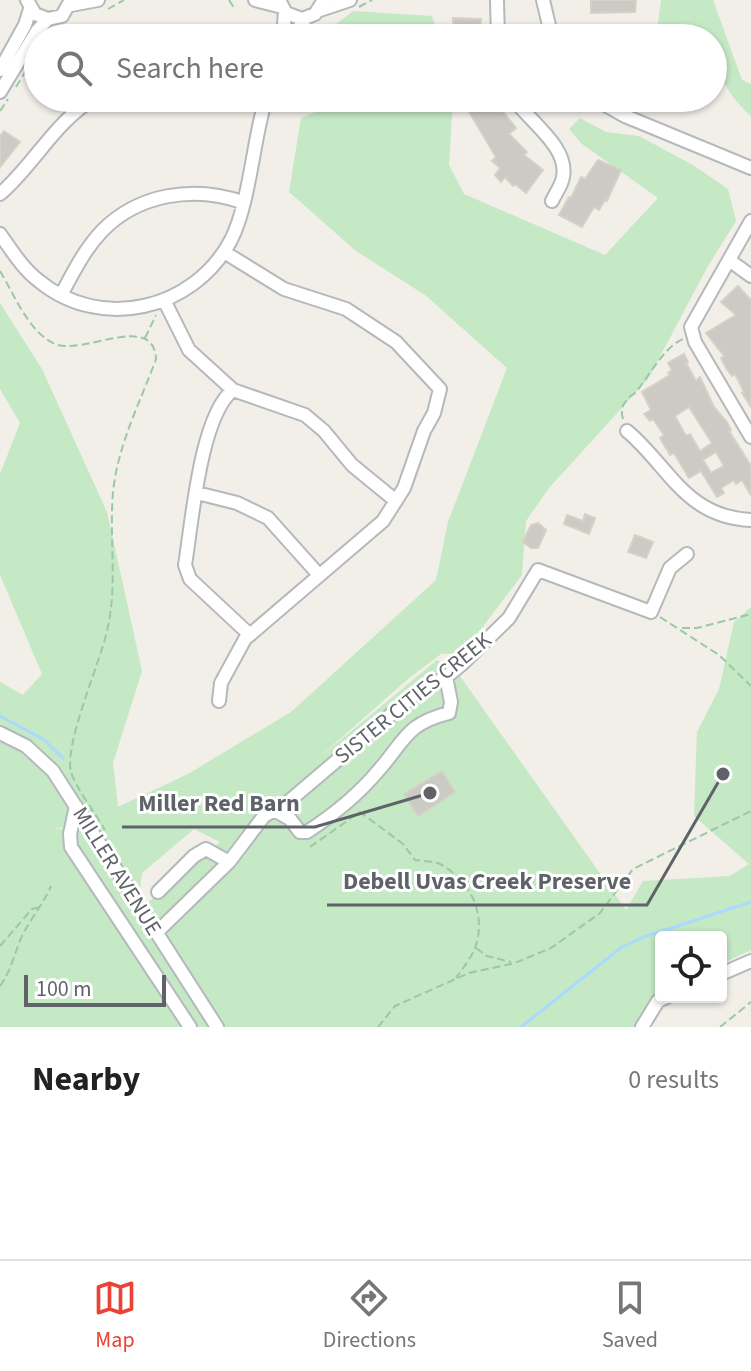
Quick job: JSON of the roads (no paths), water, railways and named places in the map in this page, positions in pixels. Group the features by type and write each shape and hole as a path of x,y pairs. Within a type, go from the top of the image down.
{"street":[{"path":"255,0 282,6 296,18 306,18"},
{"path":"497,0 498,24"},
{"path":"543,0 549,24"},
{"path":"29,4 35,14 48,19 62,16 71,2 103,4"},
{"path":"25,24 29,4"},
{"path":"302,24 322,5 354,4"},
{"path":"43,24 48,19"},
{"path":"0,70 24,27"},
{"path":"0,92 24,52"},
{"path":"0,194 77,112"},
{"path":"0,234 32,275 61,295 91,307 107,309 125,310 165,302 198,280 224,252 232,237 263,112"},
{"path":"523,112 553,142 562,159 563,178 552,201"},
{"path":"618,112 751,168"},
{"path":"61,295 96,238 134,207 150,200 182,194 216,196 242,202"},
{"path":"751,221 691,327 692,337 751,437"},
{"path":"219,701 221,683 250,635 383,521 404,488 424,431 434,413 440,389 396,342 346,309 284,289 224,252"},
{"path":"729,260 751,276"},
{"path":"165,302 189,350 233,390 305,415 324,431 352,465 396,501"},
{"path":"233,390 224,397 205,442 185,565 190,579 250,635"},
{"path":"627,431 643,444 683,494 726,515 751,520"},
{"path":"197,493 237,503 268,518 319,575"},
{"name":"SISTER CITIES CREEK","path":"156,933 229,862 264,816 288,802 415,694 446,677 509,618 538,570 651,612 670,568 687,554"},
{"path":"274,810 290,819 300,832 307,832 351,800 380,769 406,734 426,719 449,713 451,702 446,677"},
{"name":"MILLER AVENUE","path":"0,733 41,758 53,771 217,1027"},
{"path":"76,806 70,834 71,847 190,1027"},
{"path":"158,892 194,856 206,849 229,862"},
{"path":"727,971 751,961"},
{"path":"642,1027 657,1003"}],"waterway":[{"path":"0,716 43,739 63,758"},
{"path":"521,1027 622,947 751,902"}],"place":[{"name":"Debell Uvas Creek Preserve","path":"723,774"},
{"name":"Miller Red Barn","path":"430,793"}]}
